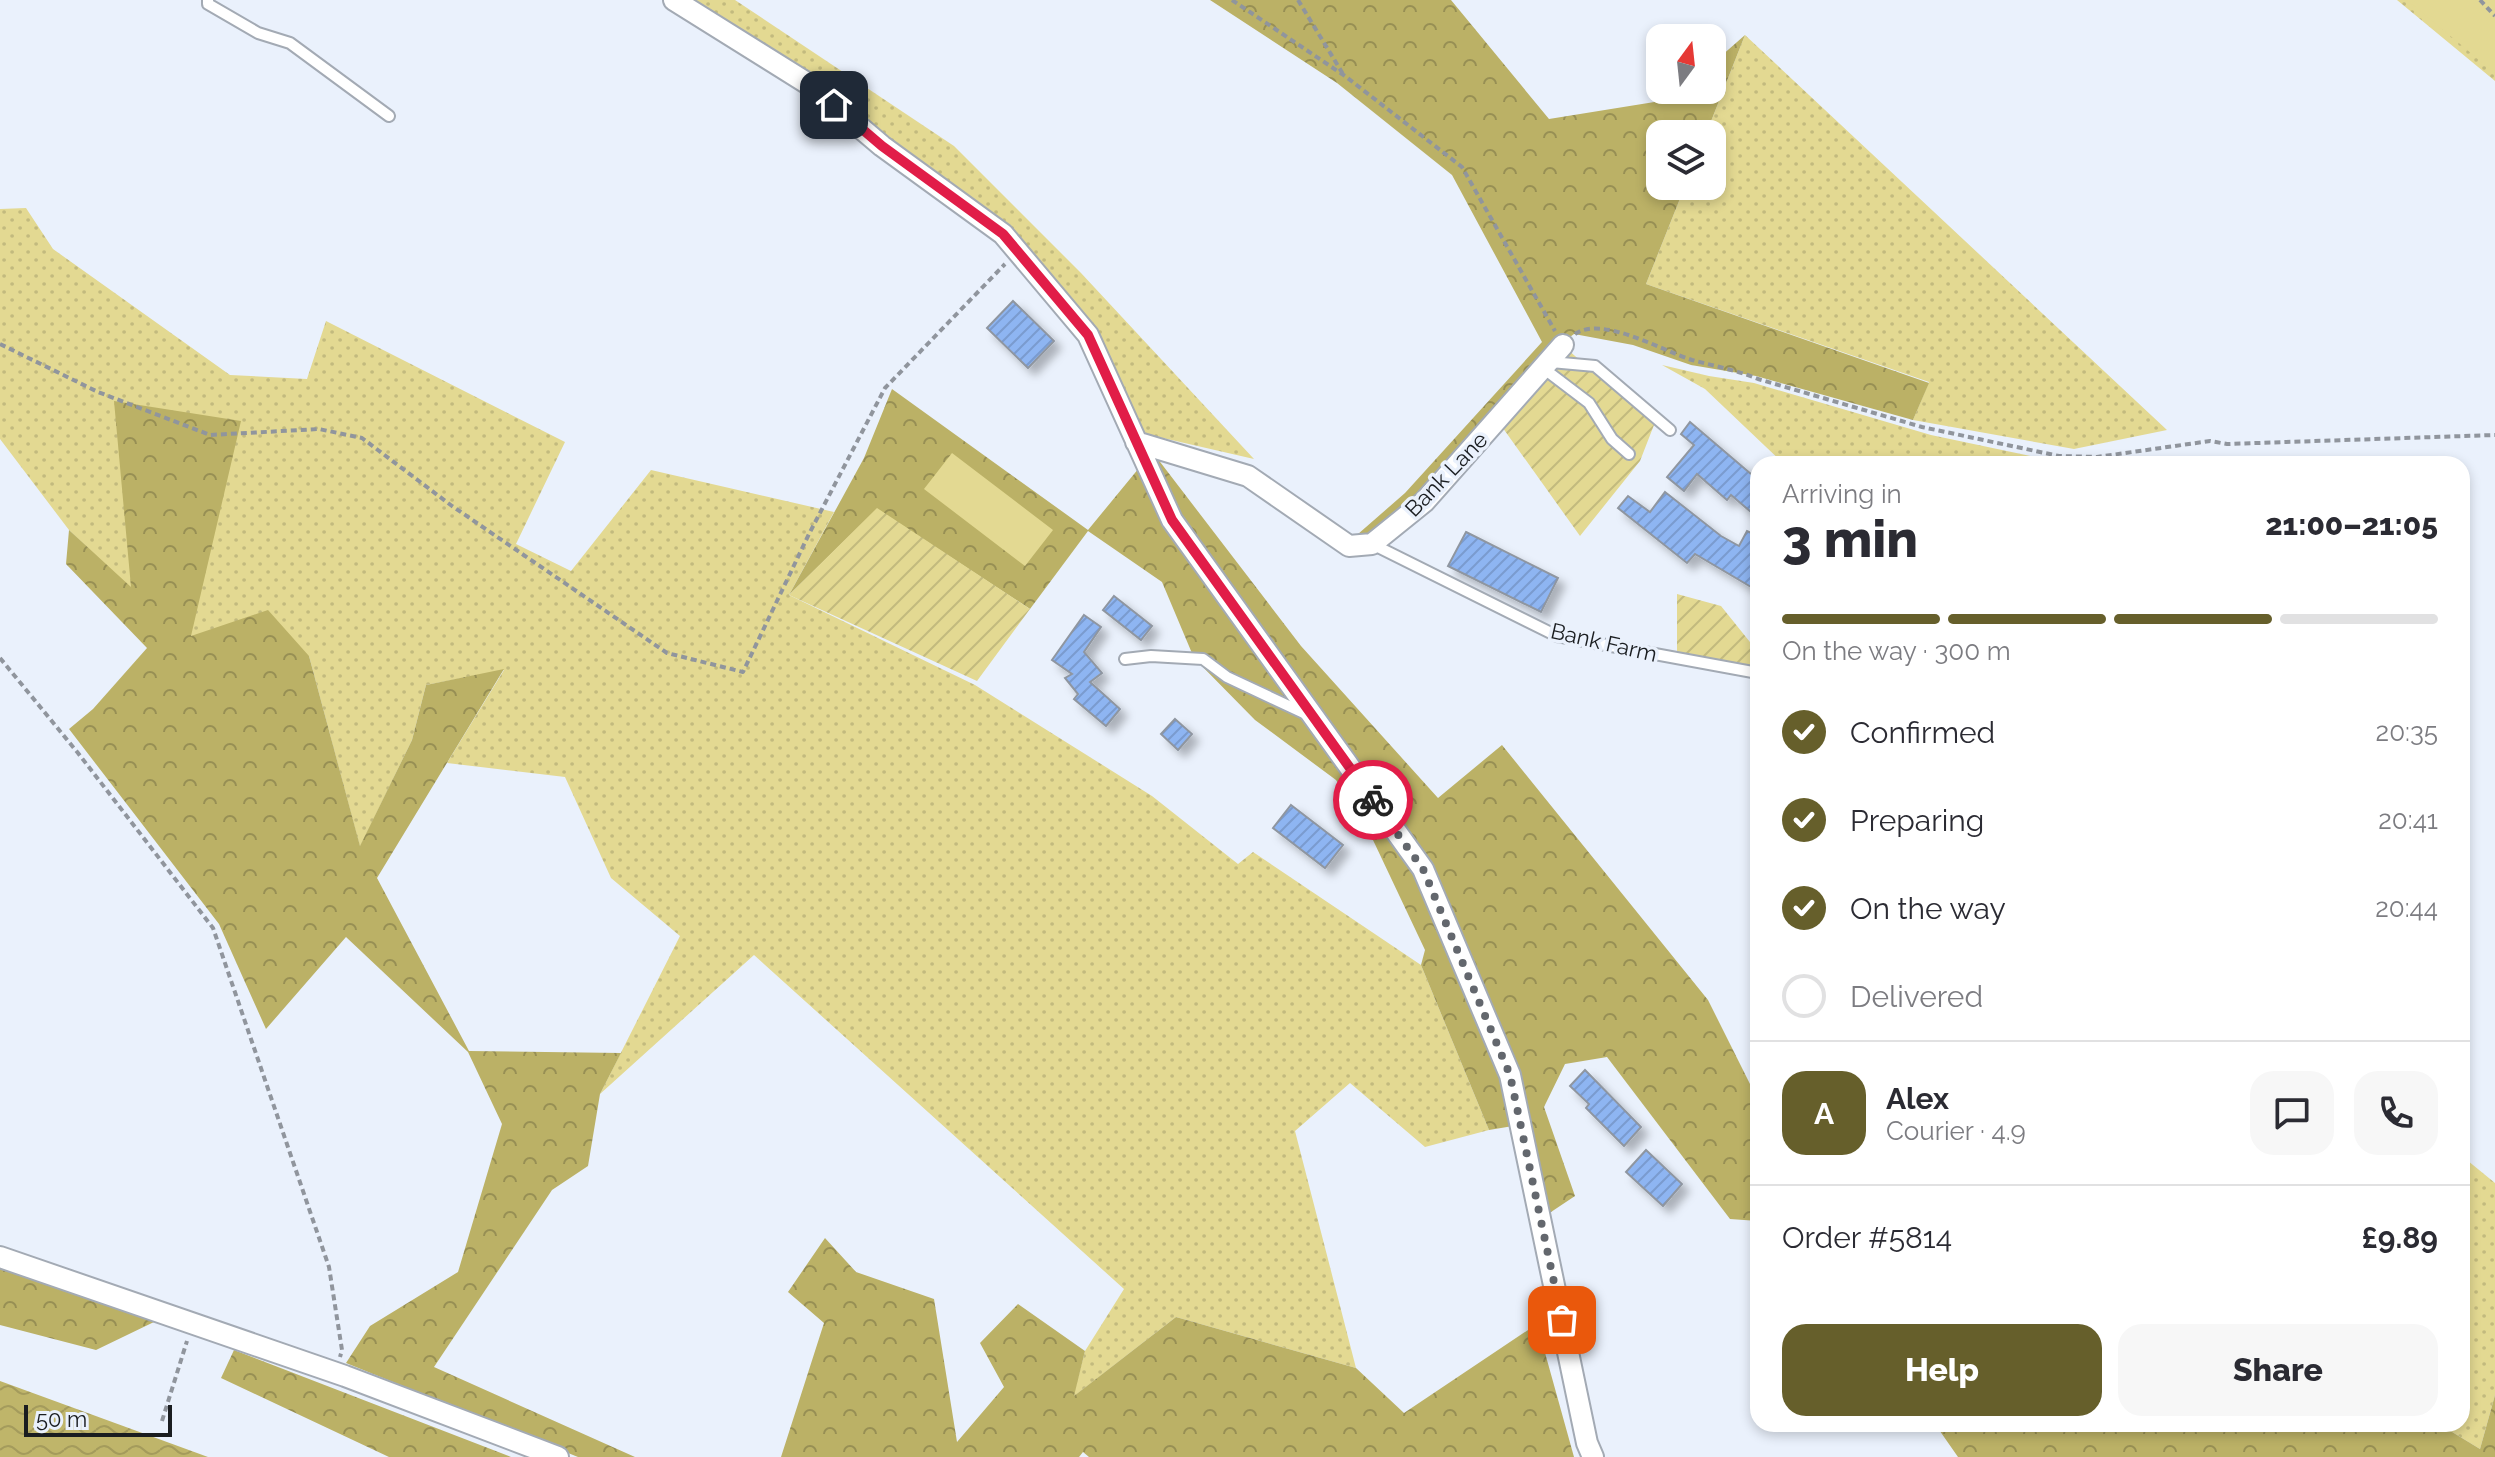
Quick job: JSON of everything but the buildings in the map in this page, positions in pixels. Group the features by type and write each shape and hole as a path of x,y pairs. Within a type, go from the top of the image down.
{"street":[{"path":"674,0 810,85 882,146 1003,234 1088,335 1172,520 1423,869 1510,1075 1587,1443 1593,1457"},
{"name":"Bank Lane","path":"1372,544 1424,502 1563,345"},
{"path":"1136,442 1248,476 1349,546 1372,544"},
{"path":"0,1257 336,1373 558,1457"}],"lane":[{"path":"208,0 208,4 258,33 290,43 389,116"},
{"path":"1546,365 1595,366 1670,430"},
{"path":"1546,365 1589,403 1612,439 1629,454"},
{"name":"Bank Farm","path":"1372,544 1557,636 1750,672"},
{"path":"1125,659 1151,656 1203,659 1227,677 1314,718"}],"path":[{"path":"1232,0 1345,76 1462,167 1563,345 1579,331 1588,328 1611,330 1691,359 1922,427 2064,456"},
{"path":"1298,0 1345,76"},
{"path":"2480,0 2495,16"},
{"path":"0,344 98,392 210,435 319,429 362,438 452,506 667,653 743,672 809,534 885,388 1019,252"},
{"path":"2090,456 2210,441 2227,444 2495,435"},
{"path":"0,658 213,928 329,1267 342,1350 336,1373"},
{"path":"162,1421 193,1324"}],"shaded area":[{"path":"694,0 735,0 954,146 1081,273 1254,459 1141,433 1092,328 1003,234 815,78"},
{"path":"2397,0 2495,0 2495,81"},
{"path":"2407,0 2495,0 2495,73"},
{"path":"1745,35 2167,430 2074,449 1913,420 1929,382 1646,284 1679,200 1726,200 1726,120 1712,120 1718,104 1726,104 1726,83"},
{"path":"26,208 53,249 230,375 307,379 326,321 565,442 516,544 571,571 651,470 834,512 789,595 975,685 1152,796 1238,864 1253,852 1421,965 1489,1130 1425,1147 1350,1083 1295,1131 1356,1368 1176,1317 1073,1397 1085,1351 1124,1289 754,955 600,1094 680,936 611,878 565,777 447,763 504,670 426,685 412,740 360,847 309,656 191,636 131,589 69,530 0,439 0,209"},
{"path":"1567,349 1654,425 1640,461 1580,536 1500,424"},
{"path":"1662,365 1754,383 1931,435 2030,456 1776,456 1705,389"},
{"path":"952,453 1053,530 1025,566 924,489"},
{"path":"877,508 1030,609 977,681 789,595"},
{"path":"1677,594 1721,606 1750,642 1750,668 1677,657"},
{"path":"2470,1163 2495,1183 2495,1395 2480,1449 2452,1432 2470,1432"}],"green space":[{"path":"1210,0 1451,0 1549,119 1646,103 1718,104 1712,120 1646,120 1646,200 1679,200 1646,284 1929,383 1913,420 1756,376 1691,365 1633,345 1574,334 1559,345 1422,499 1373,539 1350,541 1405,493 1542,342 1452,175 1337,83"},
{"path":"1745,35 1726,83 1726,52"},
{"path":"892,389 1088,530 1139,468 1418,872 1505,1076 1513,1126 1489,1130 1421,965 1425,950 1364,821 1336,780 1255,720 1194,658 1162,582 1088,531 1030,609 877,509 789,595 864,458"},
{"path":"114,401 241,421 191,636 268,610 309,656 360,846 412,740 426,685 504,669 377,878 469,1051 621,1053 600,1094 588,1166 552,1190 434,1367 635,1457 578,1457 346,1363 370,1326 458,1272 502,1124 468,1052 346,937 266,1029 219,924 69,729 93,709 147,648 66,564 69,530 131,587"},
{"path":"1154,454 1301,646 1438,798 1502,745 1708,1000 1750,1084 1750,1220 1730,1219 1607,1057 1565,1064 1544,1107 1575,1196 1548,1214 1429,865 1178,513"},
{"path":"825,1238 856,1272 934,1299 957,1442 1004,1387 980,1343 1018,1304 1085,1351 1074,1396 1176,1317 1356,1368 1404,1413 1537,1324 1574,1457 1089,1457 1083,1452 1079,1457 781,1457 824,1323 788,1292"},
{"path":"0,1264 154,1322 96,1350 0,1325"},
{"path":"234,1350 511,1457 389,1457 221,1378"},
{"path":"2495,1395 2495,1457 1958,1457 1941,1432 2452,1432 2480,1449"}],"water":[{"path":"0,1381 208,1457 0,1457"}],"way so far":[{"path":"1373,800 1423,869 1510,1075 1562,1320"}],"route":[{"path":"834,105 882,146 1003,234 1088,335 1172,520 1373,800"}]}
